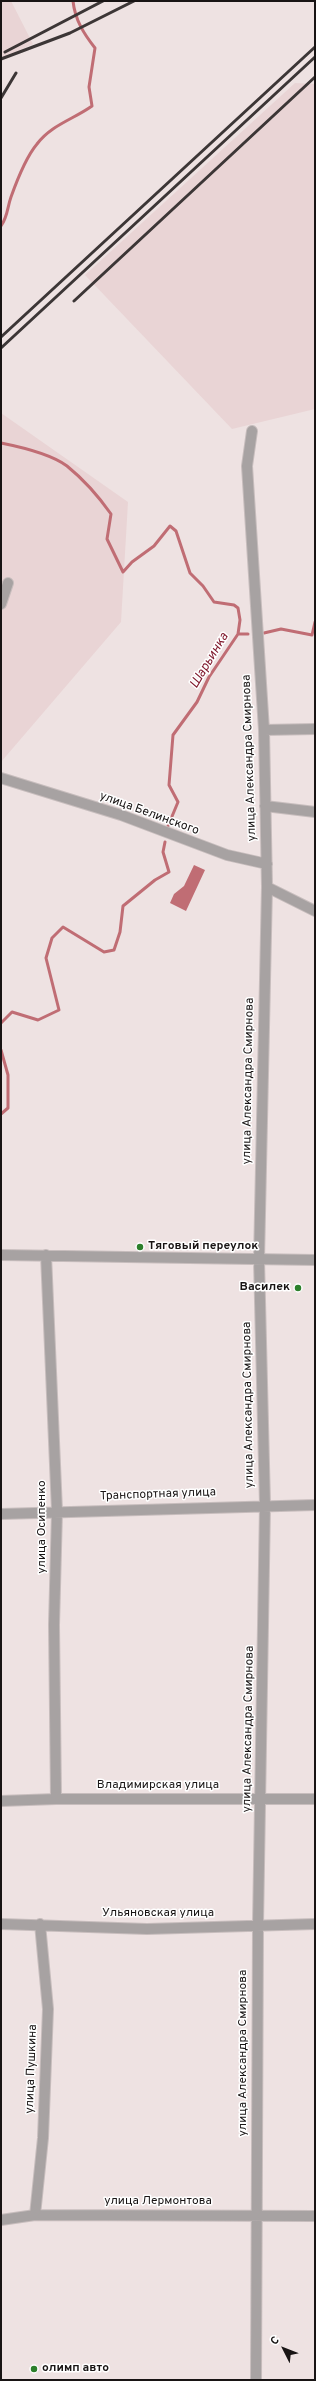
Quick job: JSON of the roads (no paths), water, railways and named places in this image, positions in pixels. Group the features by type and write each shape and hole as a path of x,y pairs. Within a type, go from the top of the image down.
{"street":[{"name":"улица Александра Смирнова","path":"252,431 248,466 264,730 267,864 259,1260 265,1505 258,1925 256,2380"},
{"path":"1,604 8,583"},
{"path":"264,730 315,729"},
{"name":"улица Белинского","path":"1,778 121,815 227,856 267,864"},
{"path":"265,806 315,812"},
{"path":"267,887 315,911"},
{"path":"1,1255 315,1260"},
{"name":"улица Осипенко","path":"46,1255 57,1511 54,1625 56,1799"},
{"name":"Транспортная улица","path":"1,1514 265,1505 315,1505"},
{"name":"Владимирская улица","path":"1,1801 56,1799 315,1799"},
{"name":"Ульяновская улица","path":"1,1924 40,1924 147,1929 315,1924"},
{"name":"улица Пушкина","path":"35,2214 43,2138 48,2009 40,1924"},
{"name":"улица Лермонтова","path":"1,2220 35,2214 315,2216"}],"waterway":[{"name":"Шарьинка","path":"1,226 5,219 11,197 19,177 29,155 37,144 43,137 56,127 92,106 89,87 95,48 81,26 73,1"},
{"name":"Шарьинка","path":"1,443 53,458 67,466 85,482 111,514 107,539 123,572 132,562 154,546 170,526 176,531 190,573 203,586 214,602 234,605 238,608 240,620 238,634 209,677 197,702 173,735 169,785 178,802 168,826"},
{"path":"264,633 281,629 312,635 315,622"},
{"path":"238,634 248,634"},
{"name":"Шарьинка","path":"1,1023 12,1012 38,1020 59,1010 46,958 52,938 63,927 104,952 114,950 120,932 123,906 155,880 169,872 163,852 165,842"},
{"name":"Шарьинка","path":"1,1050 8,1075 8,1108 1,1114"}],"railway":[{"path":"5,52 103,1"},
{"path":"1,59 70,33 134,1"},
{"path":"1,337 315,47"},
{"path":"1,348 315,57"},
{"path":"1,98 16,73"},
{"path":"74,301 315,77"}],"place":[{"name":"Тяговый переулок","path":"140,1247"},
{"name":"Василек","path":"298,1288"},
{"name":"олимп авто","path":"34,2369"}]}
